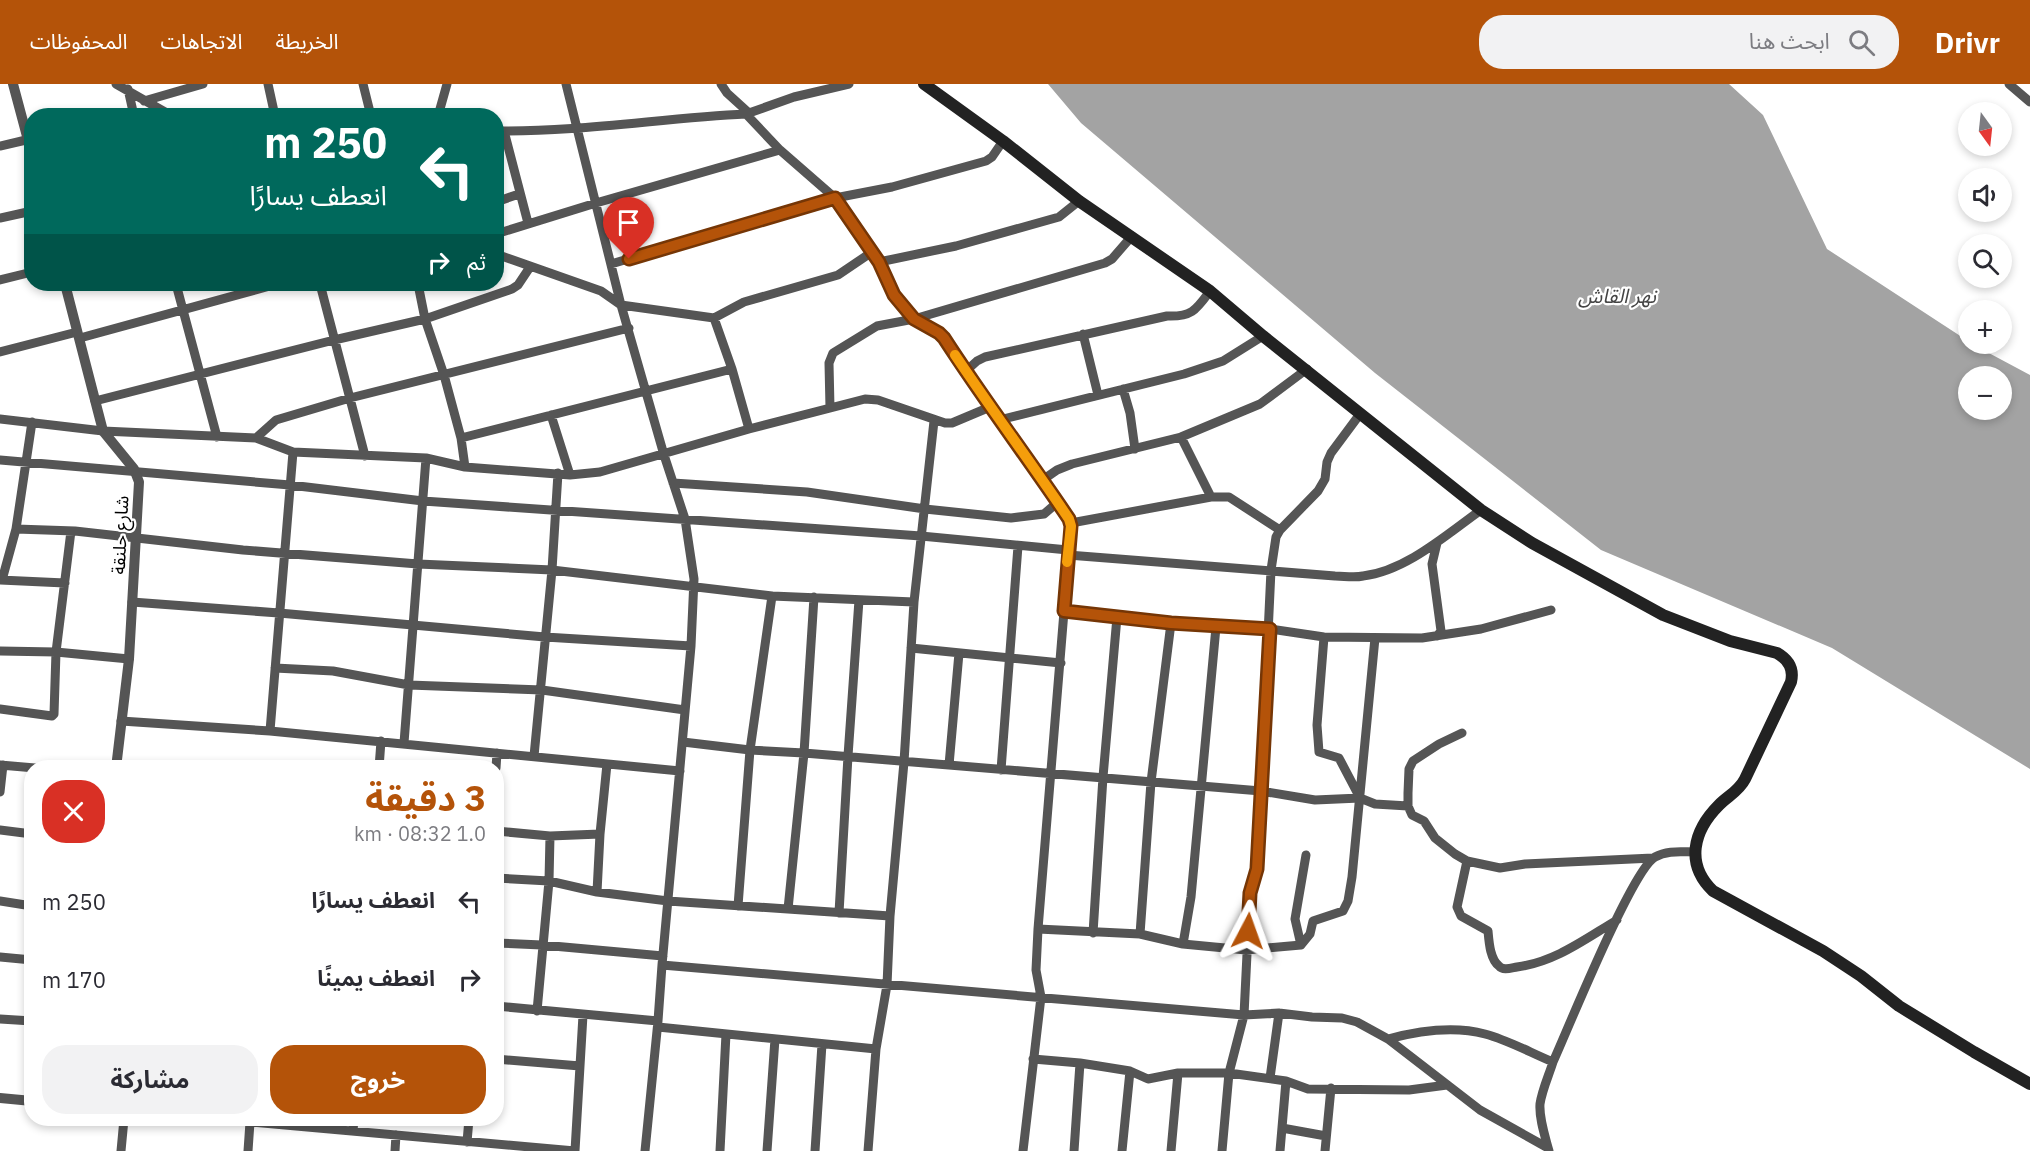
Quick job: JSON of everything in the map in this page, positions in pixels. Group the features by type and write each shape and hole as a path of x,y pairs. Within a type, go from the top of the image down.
{"main road":[{"path":"924,84 1003,141 1079,201 1210,291 1481,510 1532,543 1642,605 1707,633 1785,657 1790,664 1791,682 1745,778 1739,788 1706,820 1697,837 1695,852 1700,874 1713,891 1822,951 1861,976 1899,1006 1974,1053 2030,1084"}],"street":[{"path":"13,84 24,124"},
{"path":"116,84 128,88 158,108"},
{"path":"144,100 203,84"},
{"path":"268,84 273,108"},
{"path":"363,84 369,108"},
{"path":"440,108 447,84"},
{"path":"566,84 621,305 685,519 694,586 683,742 645,1151"},
{"path":"721,84 780,150 835,198 879,262 894,295 914,319 939,333 999,420 1044,479 1071,523 1038,929 1036,970 1041,997 1023,1151"},
{"path":"504,131 577,129 747,114 794,97 849,84"},
{"path":"2009,84 2030,102"},
{"path":"128,88 130,108"},
{"path":"611,264 835,198 892,187 986,161 992,157 1003,141"},
{"path":"0,146 24,143"},
{"path":"504,144 528,223"},
{"path":"504,231 780,150"},
{"path":"504,199 519,194"},
{"path":"879,262 956,246 1059,217 1079,201"},
{"path":"0,218 24,213"},
{"path":"830,408 829,363 833,353 877,326 914,319 1109,262 1132,236"},
{"path":"504,257 601,291 621,305 714,318 744,302 838,275 872,252"},
{"path":"95,401 425,319 512,289 518,285 530,267"},
{"path":"0,280 24,274"},
{"name":"شارع حلنقة","path":"67,291 103,430 136,473 139,492 129,659 117,760"},
{"path":"178,291 217,437"},
{"path":"0,352 78,335 251,291"},
{"path":"322,291 365,456"},
{"path":"419,291 425,319 444,375 465,467"},
{"path":"966,371 985,357 1167,316 1182,317 1195,311 1210,291"},
{"path":"714,318 732,369 749,429"},
{"path":"256,438 273,421 350,398 629,328"},
{"path":"1083,334 1098,395"},
{"path":"999,420 1184,374 1220,362 1263,336"},
{"path":"460,438 732,369"},
{"path":"1044,479 1072,464 1181,436 1260,404 1307,369"},
{"path":"1123,389 1130,412 1135,449"},
{"path":"0,419 103,430 256,438 293,452 426,458 465,467 570,475 600,472 749,429 871,399 934,421 952,423 990,407"},
{"path":"1222,1151 1229,1073 1244,1015 1250,893 1257,869 1272,570 1276,537 1318,491 1325,479 1327,462 1331,453 1360,414"},
{"path":"551,415 570,475"},
{"path":"868,1151 876,1049 887,985 890,916 904,762 914,602 934,421"},
{"path":"32,422 16,529 1,580 65,583"},
{"path":"1181,436 1211,497"},
{"path":"270,731 293,452"},
{"path":"404,743 426,458"},
{"path":"0,460 290,485 423,501 921,536 1068,553 1335,576 1364,576 1383,571 1410,559 1430,548 1481,510"},
{"path":"534,756 542,690 558,474"},
{"path":"673,483 807,492 925,509 1011,518 1044,514 1058,502"},
{"path":"1071,523 1211,497 1229,497 1280,530"},
{"path":"16,529 71,531 418,564 552,570 772,596 914,602"},
{"path":"0,709 53,715 56,652 71,531"},
{"path":"1437,636 1441,631 1432,564 1438,540"},
{"path":"1000,770 1018,546"},
{"path":"738,906 750,750 772,596"},
{"path":"788,909 804,753 814,597"},
{"path":"839,913 860,600"},
{"path":"132,602 279,612 545,637 691,646"},
{"path":"1064,611 1216,627 1270,629 1323,637 1422,638 1481,629 1551,610"},
{"path":"1093,933 1103,777 1117,617"},
{"path":"1140,934 1150,782 1171,623"},
{"path":"1184,944 1191,897 1216,627"},
{"path":"1323,637 1317,725 1319,752 1339,758 1360,798"},
{"path":"1038,929 1140,934 1184,944 1246,950 1301,945 1310,934 1313,921 1343,912 1352,877 1375,638"},
{"path":"911,648 1061,663"},
{"path":"0,651 56,652 129,659"},
{"path":"950,765 959,653"},
{"path":"275,668 333,671 409,685 542,690 685,710"},
{"path":"121,721 270,731 680,771"},
{"path":"1462,733 1439,744 1413,761 1409,770 1408,806 1412,815 1424,821 1435,838 1467,861 1500,868 1525,864 1653,858 1667,852 1695,852"},
{"path":"380,760 381,741"},
{"path":"683,742 750,750 1261,790 1315,800 1360,798 1375,804 1408,806"},
{"path":"497,753 497,760"},
{"path":"597,892 607,764"},
{"path":"0,792 1,765 24,767"},
{"path":"0,830 24,833"},
{"path":"504,832 550,836 600,834"},
{"path":"537,1011 549,881 550,836"},
{"path":"1301,945 1295,919 1306,855"},
{"path":"1549,1150 1541,1119 1540,1104 1553,1062 1629,893 1653,858"},
{"path":"1467,861 1457,907 1461,916 1488,932 1489,945 1501,968 1519,967 1545,961 1617,920"},
{"path":"504,878 549,881 597,892 668,901 890,916"},
{"path":"0,901 24,905"},
{"path":"504,943 542,945 887,985 1244,1015 1279,1013 1342,1018 1357,1022 1388,1039 1480,1110 1549,1150"},
{"path":"0,957 24,959"},
{"path":"504,1007 726,1034 876,1049"},
{"path":"1270,1078 1279,1013"},
{"path":"296,1126 468,1142 508,1148 575,1151 583,1015"},
{"path":"0,1019 24,1020"},
{"path":"1388,1039 1420,1033 1469,1031 1492,1036 1553,1062"},
{"path":"720,1151 726,1034"},
{"path":"767,1151 775,1039"},
{"path":"815,1151 822,1044"},
{"path":"1033,1059 1080,1063 1130,1071 1148,1079 1178,1073 1229,1073 1286,1081 1308,1089 1408,1090 1447,1085"},
{"path":"504,1060 580,1066"},
{"path":"1074,1151 1080,1063"},
{"path":"1122,1151 1130,1071"},
{"path":"1172,1151 1178,1073"},
{"path":"1280,1151 1286,1081"},
{"path":"1325,1151 1330,1088"},
{"path":"0,1098 24,1100"},
{"path":"122,1151 124,1126"},
{"path":"248,1151 250,1126"},
{"path":"353,1126 353,1131"},
{"path":"468,1142 469,1126"},
{"path":"1282,1128 1326,1136"},
{"path":"395,1151 396,1135"}],"water":[{"name":"نهر القاش","path":"1048,84 1729,84 1763,115 1827,249 1958,334 1958,354 1991,354 2030,375 2030,769 1832,648 1601,550 1375,373 1081,123"}],"slow traffic":[{"path":"955,355 1065,511 1071,526 1067,562"}],"route":[{"path":"629,259 835,198 879,262 894,295 914,319 944,338 990,407 1065,511 1071,526 1064,611 1216,627 1270,629 1257,869 1250,893 1248,931"}]}
